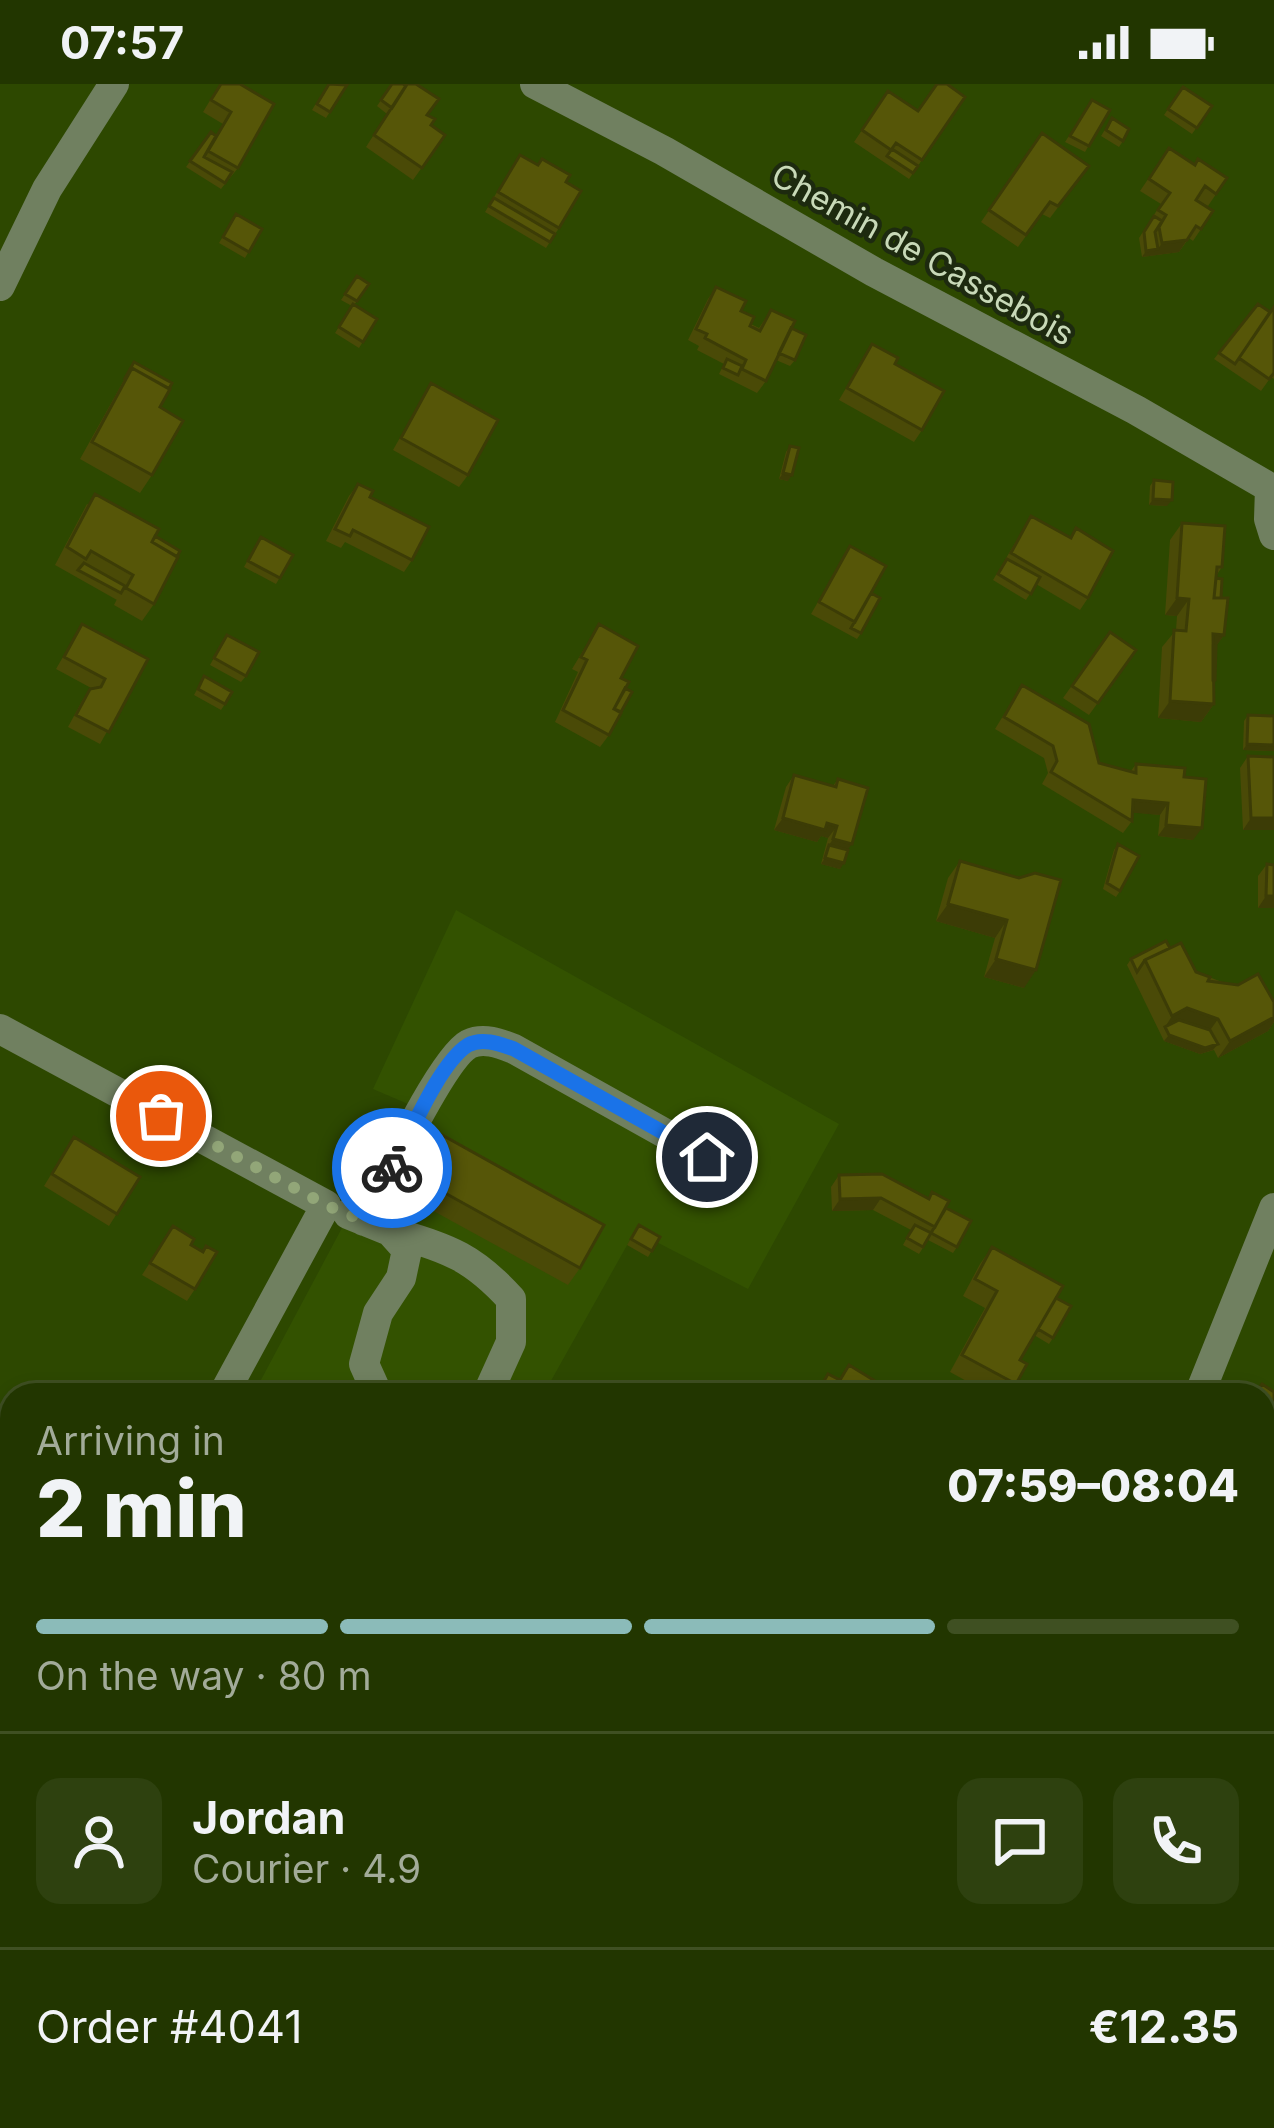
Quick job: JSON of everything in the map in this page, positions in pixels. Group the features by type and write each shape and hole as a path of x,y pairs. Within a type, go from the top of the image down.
{"street":[{"path":"0,286 47,189 114,84"},
{"name":"Chemin de Cassebois","path":"535,84 874,272 1136,410 1272,489"},
{"path":"1272,489 1269,519 1274,535"},
{"path":"0,1029 326,1205 481,1265 511,1299 512,1342 493,1383"},
{"path":"377,1226 448,1066 469,1044 491,1041 514,1049 707,1157"},
{"path":"230,1383 326,1205"},
{"path":"1204,1383 1274,1208"},
{"path":"373,1383 364,1364 378,1313 401,1278 406,1250 377,1226"}],"shaded area":[{"path":"456,910 839,1124 748,1289 635,1231 550,1383 259,1383 408,1104 373,1089"}],"building":[{"path":"221,84 240,84 274,104 238,168 208,151 231,112 211,100"},
{"path":"329,84 347,85 330,112 317,104"},
{"path":"392,84 406,86 392,108 381,100"},
{"path":"407,84 416,84 439,99 427,115 435,119 431,125 445,135 422,168 374,135"},
{"path":"937,84 947,84 965,97 922,160 896,143 891,150 862,130 888,91 918,111"},
{"path":"1183,87 1212,106 1197,128 1168,109"},
{"path":"1092,100 1110,110 1089,146 1070,136"},
{"path":"1112,118 1129,129 1123,141 1106,130"},
{"path":"211,132 216,136 204,157 232,172 225,183 190,161"},
{"path":"1042,133 1089,166 1058,206 1050,202 1026,235 989,210"},
{"path":"1169,148 1227,178 1216,194 1205,186 1196,200 1213,211 1201,229 1196,226 1187,240 1162,243 1159,227 1166,215 1158,210 1170,193 1149,179"},
{"path":"892,149 918,166 913,173 887,156"},
{"path":"520,155 538,165 542,159 570,175 566,182 581,191 559,228 498,192"},
{"path":"494,198 555,234 550,242 489,206"},
{"path":"236,214 262,229 249,252 223,237"},
{"path":"1154,216 1162,221 1155,232 1158,249 1146,251 1144,232"},
{"path":"357,276 369,284 357,301 345,294"},
{"path":"716,287 746,301 741,311 754,317 750,326 760,331 771,310 795,321 766,381 742,369 746,360 696,329"},
{"path":"353,304 377,319 363,342 339,327"},
{"path":"1258,304 1270,312 1235,364 1219,353"},
{"path":"1274,307 1274,373 1269,379 1239,358"},
{"path":"791,328 806,335 795,360 779,353"},
{"path":"872,344 898,358 895,364 944,391 922,430 847,388"},
{"path":"727,359 742,366 738,375 723,368"},
{"path":"134,362 172,383 169,389 132,368 124,380"},
{"path":"132,368 170,389 160,407 183,421 152,475 92,442"},
{"path":"431,383 498,420 468,475 401,438"},
{"path":"790,446 799,448 792,475 783,473"},
{"path":"1154,480 1173,482 1172,500 1153,499"},
{"path":"358,484 373,491 370,497 429,527 412,560 353,530 350,536 335,529"},
{"path":"95,494 159,529 152,542 178,557 154,604 126,588 133,575 91,551 86,559 67,547"},
{"path":"1031,516 1071,538 1076,528 1113,551 1088,598 1011,553"},
{"path":"1182,523 1225,526 1214,598 1228,598 1224,635 1213,634 1214,704 1170,701 1174,630 1186,631 1189,599 1177,598"},
{"path":"155,536 180,551 177,557 152,542"},
{"path":"261,537 293,555 280,578 248,561"},
{"path":"850,546 886,566 855,622 819,602"},
{"path":"1007,559 1040,577 1031,594 998,574"},
{"path":"84,563 125,586 121,593 78,570"},
{"path":"1216,578 1222,579 1221,598 1214,598"},
{"path":"871,593 880,598 861,633 851,628"},
{"path":"82,624 148,659 109,732 76,715 90,689 101,687 105,679 64,657"},
{"path":"599,624 638,646 621,678 629,682 614,709 621,713 609,735 563,710 587,660 581,657"},
{"path":"1110,632 1136,650 1098,703 1072,686"},
{"path":"227,635 259,652 246,676 214,658"},
{"path":"204,676 232,692 225,704 198,689"},
{"path":"1022,685 1089,724 1099,763 1136,773 1136,764 1185,768 1184,777 1206,779 1202,828 1166,825 1168,803 1133,800 1132,821 1051,772 1057,761 1053,746 1004,717"},
{"path":"625,688 632,692 621,712 614,709"},
{"path":"1248,715 1274,716 1274,745 1247,744"},
{"path":"1248,756 1274,757 1274,818 1251,818"},
{"path":"794,775 836,787 838,779 868,788 852,844 833,839 837,826 827,823 825,830 783,818"},
{"path":"1118,844 1139,856 1120,891 1107,883"},
{"path":"829,845 848,850 844,863 825,858"},
{"path":"960,861 1019,878 1035,873 1061,880 1036,970 996,959 1007,920 948,904"},
{"path":"1267,864 1274,865 1274,896 1266,896"},
{"path":"1166,941 1170,948 1145,960 1137,972 1131,959"},
{"path":"1181,943 1196,972 1210,977 1208,981 1238,985 1258,974 1274,1002 1274,1017 1230,1041 1218,1019 1187,1008 1172,1016 1145,960"},
{"path":"1179,1020 1210,1030 1218,1044 1205,1048 1169,1035 1165,1027"},
{"path":"433,1130 604,1225 580,1268 409,1173"},
{"path":"74,1137 140,1177 117,1214 52,1174"},
{"path":"882,1174 929,1199 932,1192 949,1201 935,1227 881,1198 840,1199 839,1175"},
{"path":"946,1208 971,1221 957,1247 931,1233"},
{"path":"639,1225 660,1237 652,1251 631,1239"},
{"path":"915,1225 931,1233 923,1247 907,1238"},
{"path":"173,1226 194,1239 191,1245 203,1252 206,1246 217,1252 195,1289 150,1263"},
{"path":"992,1247 1063,1286 1020,1360 1027,1364 1017,1383 962,1355 997,1291 975,1279"},
{"path":"1056,1298 1071,1306 1053,1338 1038,1329"},
{"path":"849,1365 878,1383 823,1383 828,1374 840,1380"}],"way so far":[{"path":"161,1116 364,1221 392,1168"}],"route":[{"path":"392,1168 448,1066 469,1044 491,1041 514,1049 707,1157"}]}
